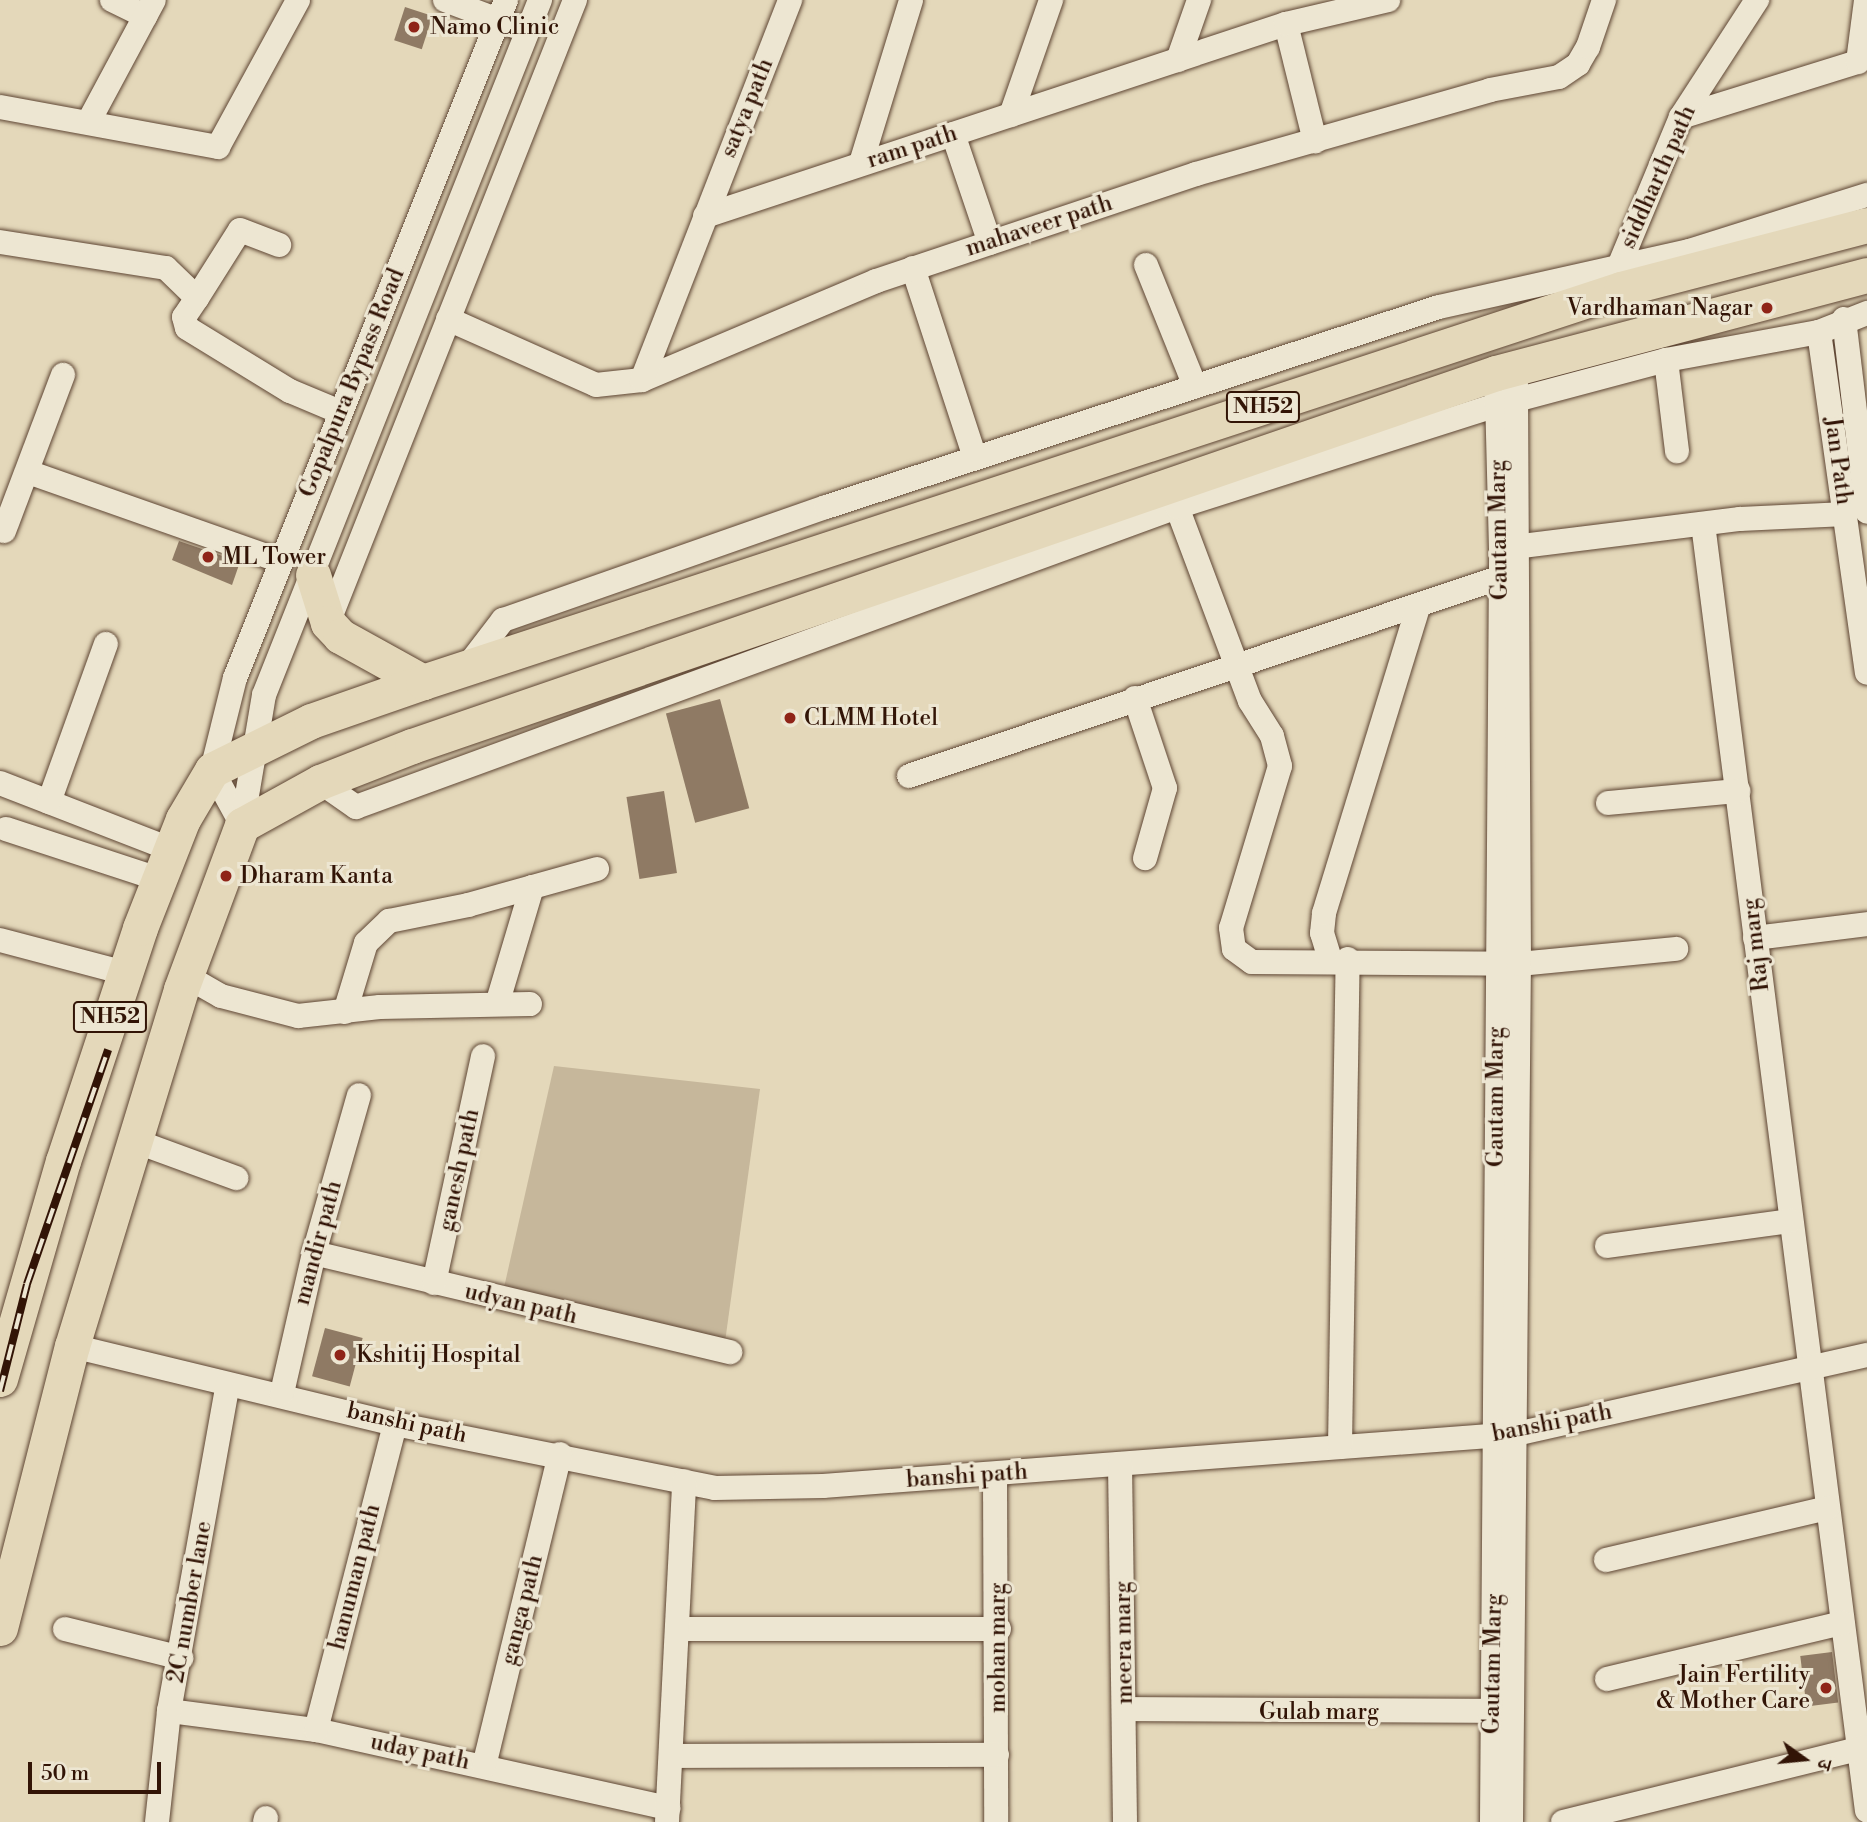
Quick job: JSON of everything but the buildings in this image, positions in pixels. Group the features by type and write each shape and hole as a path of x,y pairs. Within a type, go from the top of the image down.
{"highway":[{"name":"NH52","path":"0,1379 125,973 164,864 212,770 252,747 423,682 1620,277 1867,225"},
{"name":"NH52","path":"0,1628 72,1346 186,976 242,825 320,782 742,629 1506,386 1867,275"},
{"path":"313,575 328,623 340,636 423,682"}],"street":[{"path":"89,121 150,8 113,0"},
{"path":"0,107 89,121 218,147 298,0"},
{"path":"445,0 502,9 527,32"},
{"name":"Gopalpura Bypass Road","path":"242,825 252,747 264,695 540,0"},
{"path":"328,623 575,0"},
{"name":"satya path","path":"705,216 790,0"},
{"path":"861,163 911,0"},
{"path":"1011,115 1051,0"},
{"path":"1178,60 1199,0"},
{"name":"ram path","path":"705,216 1286,24 1388,0"},
{"name":"mahaveer path","path":"448,319 596,385 642,380 913,268 1315,141 1490,90 1559,78 1578,64 1588,47 1604,0"},
{"name":"siddharth path","path":"1620,277 1681,117 1757,0"},
{"path":"1681,117 1858,62 1866,0"},
{"name":"Gopalpura Bypass Road","path":"212,770 236,678 502,9"},
{"path":"1286,24 1315,141"},
{"path":"953,134 990,243"},
{"path":"466,668 503,620 975,458 1439,307 1620,277 1689,251 1867,195"},
{"path":"642,380 705,216"},
{"path":"279,245 240,230 184,317 187,328 290,391 340,412"},
{"path":"0,242 166,268 197,298"},
{"path":"1146,265 1195,386"},
{"path":"913,268 975,458"},
{"path":"320,782 356,807 1506,386 1819,332 1855,316"},
{"name":"Jan Path","path":"1855,316 1857,513 1867,673"},
{"name":"Jan Path","path":"1819,332 1857,513"},
{"path":"1666,360 1677,452"},
{"path":"4,531 63,375"},
{"name":"Gautam Marg","path":"1492,1822 1502,1711 1506,1435 1511,547 1506,386"},
{"path":"28,472 281,561"},
{"path":"1177,507 1235,664 1272,736 1280,766 1231,928 1234,949 1252,962 1339,959 1508,963 1676,948"},
{"path":"1511,547 1703,524 1857,513"},
{"name":"Raj marg","path":"1703,524 1842,1623 1863,1748 1867,1811"},
{"path":"909,776 1235,664 1418,608 1510,574"},
{"path":"1340,1447 1339,959 1322,933 1324,913 1418,608"},
{"path":"49,802 106,644"},
{"path":"1135,698 1165,788 1145,858"},
{"path":"212,770 242,825"},
{"path":"0,783 49,802 164,864"},
{"path":"1608,803 1738,791"},
{"path":"6,829 164,864"},
{"path":"345,1012 366,943 378,926 597,869"},
{"path":"498,1001 532,887"},
{"path":"1755,938 1867,924"},
{"path":"0,940 125,973"},
{"path":"186,976 221,996 298,1017 498,1001 530,1004"},
{"name":"ganesh path","path":"434,1283 483,1056"},
{"name":"mandir path","path":"282,1393 314,1253 359,1095"},
{"path":"135,1141 236,1178"},
{"path":"1607,1246 1790,1221"},
{"name":"udyan path","path":"314,1253 730,1352"},
{"name":"banshi path","path":"72,1346 228,1384 282,1393 395,1424 560,1454 715,1488 823,1486 1506,1435 1867,1354"},
{"name":"2C number lane","path":"157,1822 169,1711 181,1658 228,1384"},
{"name":"hanuman path","path":"316,1730 395,1424"},
{"name":"ganga path","path":"484,1766 560,1454"},
{"name":"meera marg","path":"1120,1464 1125,1822"},
{"name":"mohan marg","path":"995,1474 999,1629 996,1822"},
{"path":"668,1815 680,1629 684,1481"},
{"path":"1606,1560 1827,1508"},
{"path":"1607,1679 1842,1623"},
{"path":"65,1629 181,1658"},
{"path":"680,1629 999,1629"},
{"name":"Gulab marg","path":"1125,1709 1502,1711"},
{"name":"uday path","path":"169,1711 316,1730 484,1766 668,1815"},
{"path":"1502,1711 1511,1822"},
{"path":"1563,1822 1863,1748"},
{"path":"673,1756 997,1755"}],"shaded area":[{"path":"554,1066 760,1089 725,1342 503,1292"}],"railway":[{"path":"0,1391 27,1284 108,1050"}],"place":[{"name":"Namo Clinic","path":"414,27"},
{"name":"Vardhaman Nagar","path":"1767,308"},
{"name":"ML Tower","path":"208,557"},
{"name":"CLMM Hotel","path":"790,718"},
{"name":"Dharam Kanta","path":"226,876"},
{"name":"Kshitij Hospital","path":"340,1355"},
{"name":"Jain Fertility & Mother Care","path":"1826,1688"}]}
